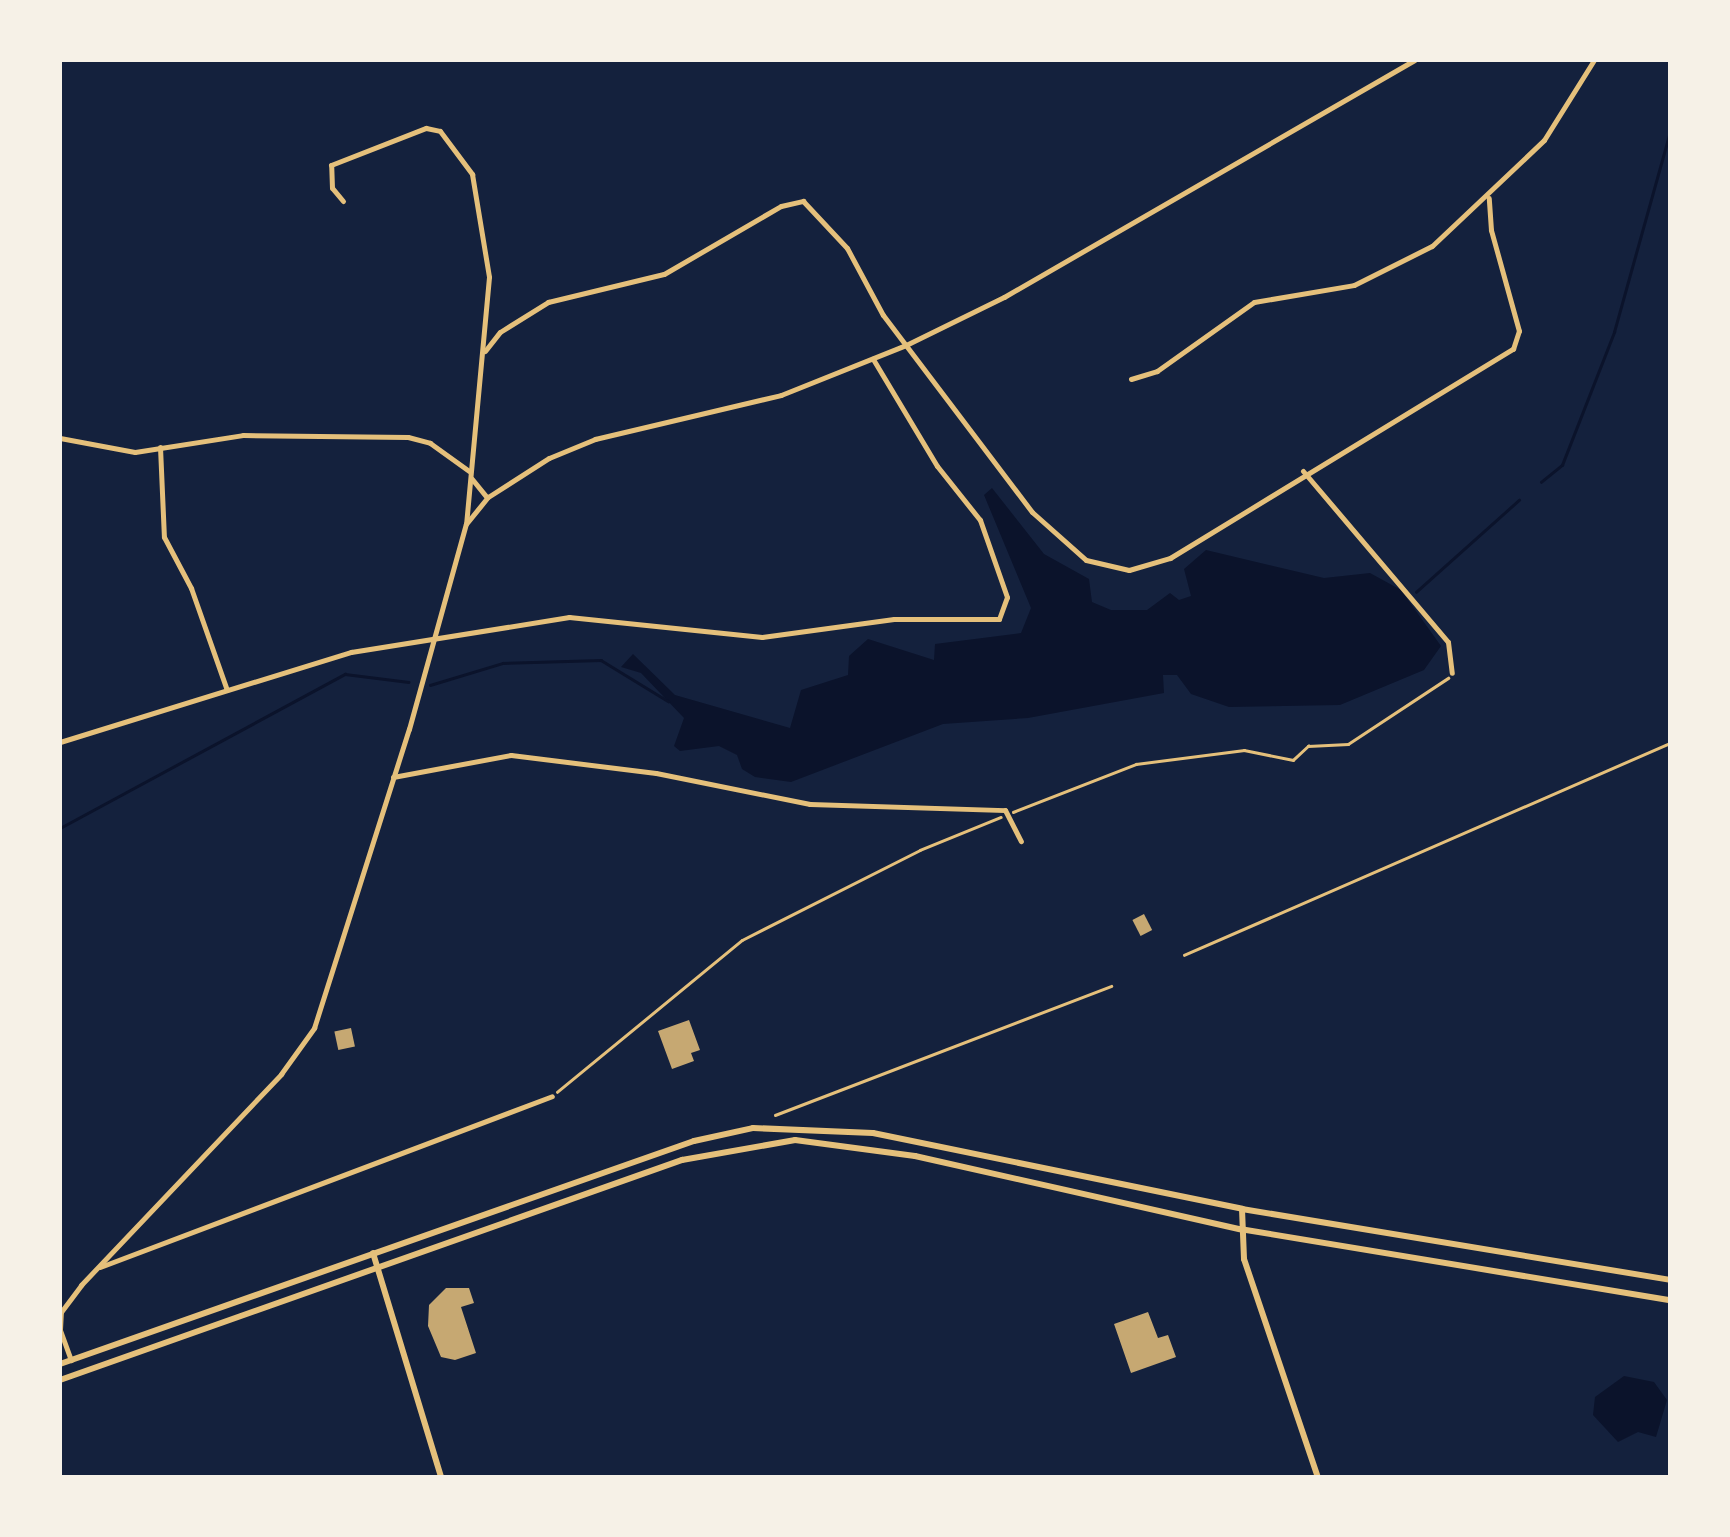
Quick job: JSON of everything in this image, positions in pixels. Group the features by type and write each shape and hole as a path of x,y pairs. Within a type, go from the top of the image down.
{"main road":[{"path":"60,1364 694,1141 753,1128 874,1133 1242,1209 1670,1280"},
{"path":"60,1380 380,1270 682,1160 795,1140 915,1156 1240,1229 1670,1300"},
{"path":"1242,1209 1240,1229 1318,1477"},
{"path":"373,1252 441,1477"},
{"path":"71,1360 77,1374"}],"street":[{"path":"466,524 488,496 549,458 596,439 757,402 906,345 1004,297 1416,60"},
{"path":"1132,379 1156,371 1254,302 1354,285 1432,246 1489,198 1544,140 1594,60"},
{"path":"71,1360 60,1329 60,1312 310,1035 393,777 466,524 489,277 472,174 440,131 416,131 331,165 332,188 343,200"},
{"path":"485,352 500,332 548,302 664,274 798,200 847,248 906,345 1009,483 1071,550 1096,565 1129,570 1170,558 1303,472 1500,359 1520,341 1489,198"},
{"path":"60,742 351,652 581,616 762,637 894,619 1000,619 1006,597 980,520 937,466 873,359"},
{"path":"60,438 135,452 243,435 408,438 430,444 470,471 474,486 488,496"},
{"path":"160,448 164,537 192,588 227,690"},
{"path":"1303,472 1448,642 1452,673"},
{"path":"393,777 511,755 656,772 780,801 1008,814 1020,841"},
{"path":"97,1268 552,1096"}],"path":[{"path":"552,1096 742,940 920,850 1136,764 1244,750 1292,760 1308,746 1348,744 1452,673"},
{"path":"1184,955 1670,743"},
{"path":"774,1116 1111,986"}],"water":[{"path":"992,488 1044,554 1089,579 1092,602 1111,610 1147,610 1170,593 1179,600 1191,596 1184,569 1206,550 1324,578 1370,573 1401,590 1441,646 1424,670 1340,705 1229,707 1191,694 1177,675 1163,675 1164,693 1028,718 943,724 791,782 755,777 742,769 737,755 719,746 680,751 674,746 684,718 641,673 621,667 633,654 675,695 790,728 801,690 848,675 849,656 868,639 934,660 935,644 1021,633 1031,608 984,495"},
{"path":"1624,1376 1654,1382 1667,1400 1656,1437 1638,1432 1618,1442 1593,1415 1595,1397"}],"building":[{"path":"1144,914 1152,930 1141,936 1132,920"},
{"path":"689,1020 700,1050 691,1053 694,1061 672,1069 658,1031"},
{"path":"351,1028 355,1047 338,1050 334,1032"},
{"path":"446,1288 469,1288 474,1303 461,1307 476,1353 455,1360 441,1357 428,1326 429,1305"},
{"path":"1148,1312 1158,1338 1168,1335 1176,1357 1131,1373 1114,1324"}],"waterway":[{"path":"1541,482 1562,465 1614,332 1670,131"},
{"path":"1416,592 1519,500"},
{"path":"430,685 503,663 601,660 668,701"},
{"path":"60,828 345,674 409,682"}]}
